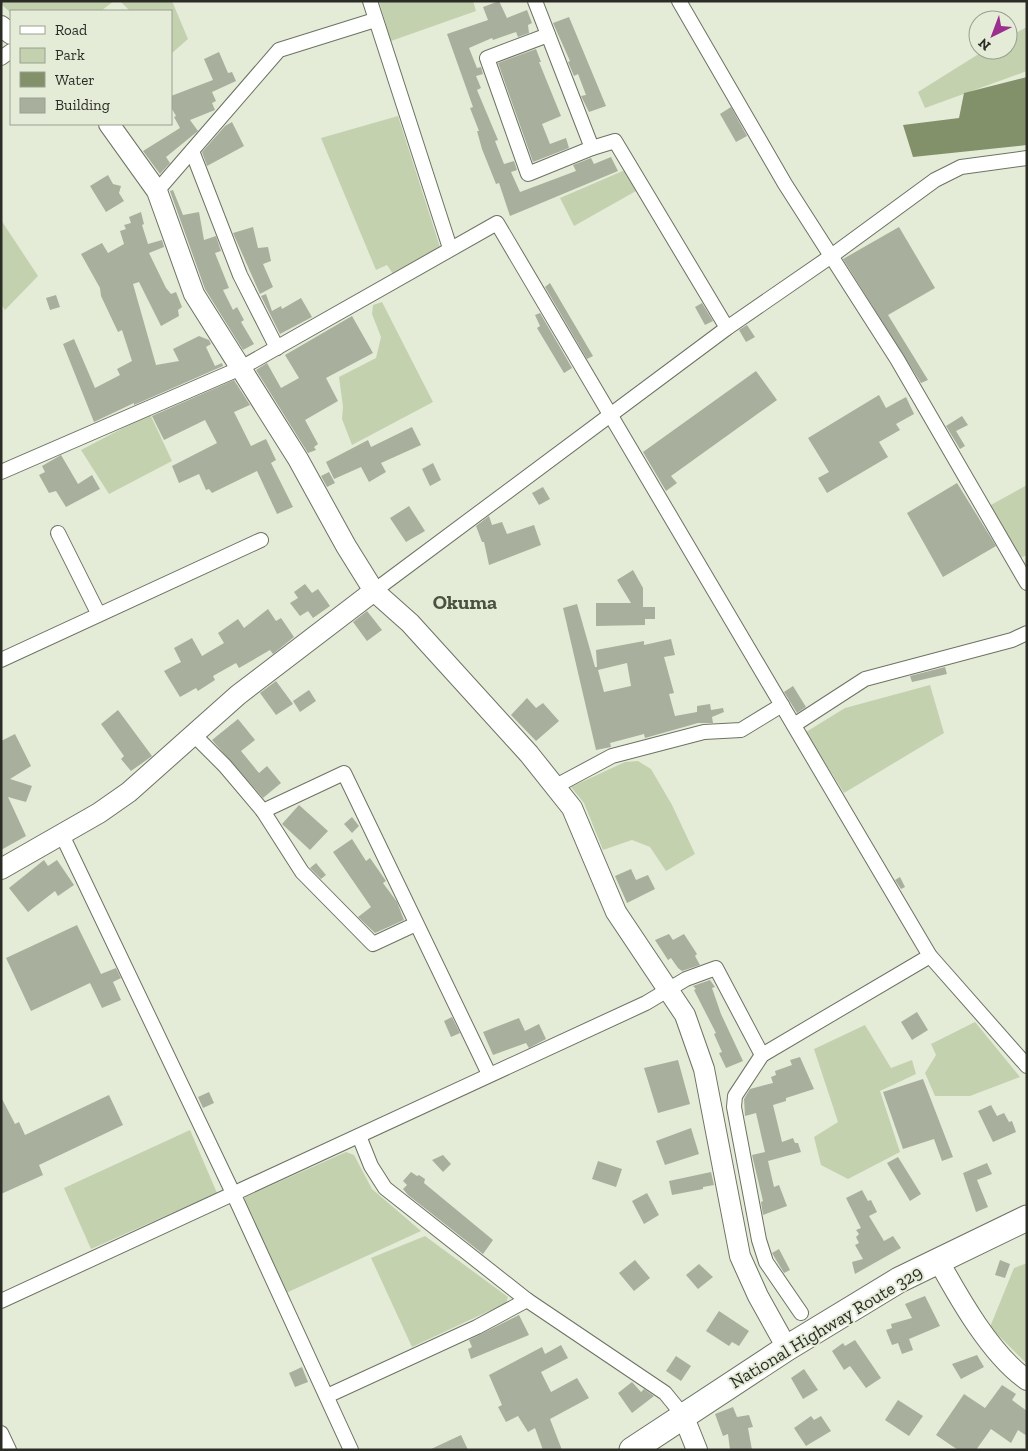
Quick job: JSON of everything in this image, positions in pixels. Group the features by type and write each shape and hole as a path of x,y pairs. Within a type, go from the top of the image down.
{"highway":[{"name":"National Highway Route 329","path":"632,1450 787,1348 909,1274 1027,1218"}],"street":[{"path":"370,1 450,248"},
{"path":"535,1 592,148"},
{"path":"679,1 830,257 897,359 1027,583"},
{"path":"157,191 279,50 376,20"},
{"path":"548,35 487,58 528,174 615,140 727,328"},
{"path":"110,125 157,191 194,294 298,460 346,546 374,591 410,623 556,786 572,808 616,912 666,990 685,1015 704,1069 740,1256 787,1348"},
{"path":"192,151 240,274 277,348"},
{"path":"1,869 99,813 129,792 238,695 374,591 727,328 944,175 970,166 1027,158"},
{"path":"1,472 241,368 497,223 930,956 1027,1066"},
{"path":"58,533 98,613"},
{"path":"1,660 98,613 261,540"},
{"path":"794,725 865,679 1012,640 1027,633"},
{"path":"556,786 612,756 704,732 741,730 782,705"},
{"path":"193,734 225,766 263,811 302,872 373,944 416,924"},
{"path":"263,811 344,773 489,1074"},
{"path":"62,834 233,1192 351,1450"},
{"path":"801,1313 766,1262 759,1240 734,1107 735,1096 762,1055 930,956"},
{"path":"1,1301 233,1192 359,1136 489,1074 646,1003 686,979 716,968 762,1055"},
{"path":"359,1136 371,1166 385,1188 527,1300 665,1394 683,1415 697,1450"},
{"path":"938,1260 956,1292 994,1346 1007,1362 1027,1380"},
{"path":"747,1271 766,1262"},
{"path":"327,1396 476,1327 527,1300"},
{"path":"1,1433 9,1450"}],"green space":[{"path":"1,1 114,1 102,10 10,10 10,12 1,4"},
{"path":"120,1 172,1 188,39 172,53 172,10 129,10"},
{"path":"379,1 473,1 476,11 391,41"},
{"path":"1027,27 1027,71 925,108 918,92 969,60 1018,60 1018,32"},
{"path":"398,116 440,247 393,274 387,265 376,270 321,138"},
{"path":"625,170 636,191 574,226 560,198"},
{"path":"1,220 38,276 5,310 1,304"},
{"path":"382,302 433,402 352,445 342,419 343,407 339,377 376,358 381,337 372,314 373,305"},
{"path":"150,414 172,461 109,494 81,450"},
{"path":"1027,485 1027,555 1020,558 989,506"},
{"path":"930,685 944,733 844,793 806,732 845,708"},
{"path":"638,761 651,769 672,805 695,854 666,871 650,847 632,840 603,850 584,803 571,787 625,762"},
{"path":"975,1022 1020,1077 970,1096 935,1096 925,1073 936,1055 931,1044"},
{"path":"865,1025 891,1068 912,1060 916,1074 880,1091 900,1152 848,1179 821,1165 814,1137 838,1122 814,1049"},
{"path":"190,1130 217,1193 91,1249 64,1188"},
{"path":"346,1152 354,1155 372,1189 421,1231 286,1293 244,1204 245,1197"},
{"path":"425,1236 508,1297 506,1303 412,1347 371,1258"},
{"path":"1027,1263 1027,1364 990,1327 1014,1268"}],"water":[{"path":"1027,77 1027,145 913,157 903,125 959,118 964,93"}],"building":[{"path":"499,1 507,18 527,10 532,23 528,25 529,33 518,37 516,32 493,40 492,38 469,48 477,68 481,67 483,74 476,76 481,88 477,90 498,140 495,141 504,164 514,161 517,170 511,172 520,192 576,171 573,165 591,158 594,164 611,157 618,171 510,216 499,183 496,184 482,149 477,131 479,131 470,108 473,107 447,34 488,20 483,7"},
{"path":"569,17 606,106 589,112 581,96 586,95 578,74 574,76 568,62 570,61 553,23"},
{"path":"536,49 541,62 539,62 561,116 542,124 550,144 566,138 569,148 533,162 498,63"},
{"path":"219,52 228,73 232,72 236,81 212,92 216,101 212,103 215,110 190,120 198,131 166,157 170,163 160,174 143,151 180,128 174,117 176,116 172,109 172,96 213,80 204,59"},
{"path":"731,107 747,136 736,142 720,114"},
{"path":"232,122 244,146 207,166 202,152 225,126"},
{"path":"108,175 113,184 121,186 119,193 124,201 106,212 90,186"},
{"path":"173,190 183,215 199,212 204,240 216,236 221,251 215,253 229,288 223,290 233,310 237,307 244,320 241,322 254,344 243,350 205,289 170,191"},
{"path":"141,212 144,224 142,225 148,244 162,240 164,247 149,253 166,288 171,294 176,292 182,307 178,310 179,316 161,326 139,282 133,284 156,365 179,361 173,349 199,336 209,340 211,344 206,347 215,366 222,363 223,366 134,405 134,403 94,422 63,344 74,339 95,388 120,375 117,369 132,361 122,330 118,332 101,296 100,288 81,254 102,243 108,253 124,244 120,231 126,229 124,225 131,223 129,217"},
{"path":"253,227 258,248 268,247 271,261 263,264 273,287 260,294 233,233"},
{"path":"899,227 935,288 888,315 928,380 921,383 843,259"},
{"path":"550,283 593,356 587,359 545,287"},
{"path":"266,294 272,311 281,306 282,309 301,298 312,317 280,334 261,296"},
{"path":"56,295 60,307 50,310 46,298"},
{"path":"702,303 713,321 705,325 695,307"},
{"path":"540,313 572,368 564,373 537,328 540,326 535,315"},
{"path":"352,316 373,353 326,378 338,401 305,420 318,444 314,447 316,450 308,453 256,370 267,363 281,388 299,378 285,355"},
{"path":"747,325 755,337 746,342 739,330"},
{"path":"756,371 777,400 671,476 677,483 666,491 643,452"},
{"path":"234,380 250,405 234,412 251,446 266,439 276,460 271,463 293,507 277,514 257,471 212,493 209,489 206,490 199,474 179,483 172,466 217,443 205,420 164,440 152,416"},
{"path":"879,395 886,408 906,397 914,414 896,424 900,430 879,442 888,457 827,493 818,478 829,472 808,438"},
{"path":"962,416 968,425 956,431 965,446 960,449 946,426"},
{"path":"412,427 421,445 381,463 386,472 369,482 361,467 334,479 326,462 368,440 371,447"},
{"path":"61,455 78,484 92,475 100,489 66,507 56,491 49,493 39,475 45,472 42,466"},
{"path":"433,463 441,480 430,486 422,469"},
{"path":"329,472 335,483 327,487 321,476"},
{"path":"957,483 996,546 943,577 907,513"},
{"path":"543,487 550,499 539,505 532,493"},
{"path":"409,506 425,531 406,542 390,518"},
{"path":"489,516 492,525 502,522 507,534 534,525 541,545 489,565 484,542 482,542 476,526"},
{"path":"633,570 643,588 643,607 655,607 655,619 645,619 645,625 596,626 596,603 631,603 617,580"},
{"path":"305,584 312,593 318,589 330,606 313,618 308,611 300,616 290,603 298,598 294,592"},
{"path":"577,604 595,667 597,667 596,650 644,641 644,645 671,639 675,655 664,657 674,693 669,694 675,716 697,712 697,706 710,704 711,710 723,708 724,712 712,717 713,723 698,723 645,738 644,734 610,743 611,747 596,750 563,608","holes":["627,663 631,686 604,692 598,670"]},
{"path":"268,609 276,621 281,618 294,637 273,654 270,650 239,668 236,663 213,676 215,680 198,691 196,688 180,697 164,671 181,662 174,648 192,638 202,656 224,643 218,633 238,619 244,628"},
{"path":"367,611 382,630 367,641 353,622"},
{"path":"945,667 947,674 912,682 910,676"},
{"path":"276,681 293,704 276,715 260,693"},
{"path":"793,686 806,707 797,713 784,692"},
{"path":"309,690 316,701 300,712 293,701"},
{"path":"527,698 536,708 543,703 559,721 536,741 511,715"},
{"path":"118,710 152,756 131,771 121,759 124,756 101,724"},
{"path":"238,719 255,740 241,751 259,773 267,766 281,783 263,798 212,740"},
{"path":"15,734 31,766 10,779 32,786 26,802 8,797 26,836 1,850 1,741"},
{"path":"299,805 328,831 310,850 282,824"},
{"path":"352,817 359,826 352,833 344,824"},
{"path":"352,839 366,861 370,858 386,881 383,883 397,902 404,920 375,933 358,917 371,907 333,852"},
{"path":"44,860 48,866 57,860 74,885 58,896 55,891 28,912 9,888"},
{"path":"316,863 326,875 321,879 310,868"},
{"path":"631,869 636,880 648,875 655,889 627,903 615,876"},
{"path":"900,877 905,887 901,889 895,880"},
{"path":"77,925 101,974 116,968 121,978 113,982 121,1000 102,1008 90,983 31,1011 6,958"},
{"path":"669,934 673,940 684,934 697,954 695,956 700,965 682,971 671,958 668,960 655,940"},
{"path":"710,980 715,987 712,988 721,1014 743,1061 726,1068 719,1053 722,1052 714,1034 716,1033 693,986"},
{"path":"917,1012 928,1030 912,1040 901,1022"},
{"path":"452,1017 460,1033 451,1037 444,1021"},
{"path":"519,1018 525,1031 539,1024 546,1039 529,1048 526,1043 493,1055 483,1032"},
{"path":"800,1057 814,1089 786,1098 786,1101 773,1105 782,1142 793,1138 795,1143 798,1143 801,1152 768,1161 774,1187 779,1185 787,1206 763,1215 761,1202 763,1201 752,1155 765,1152 756,1113 745,1116 744,1099 750,1089 773,1083 771,1077 776,1075 775,1071 792,1065 790,1060"},
{"path":"678,1060 690,1104 658,1113 644,1068"},
{"path":"923,1079 953,1157 942,1161 934,1139 903,1149 883,1092"},
{"path":"209,1092 214,1103 203,1108 198,1097"},
{"path":"109,1095 123,1125 39,1165 43,1175 1,1194 1,1097 15,1124 19,1122 25,1135"},
{"path":"991,1105 997,1116 1004,1113 1009,1122 1012,1121 1016,1132 993,1142 978,1111"},
{"path":"691,1128 699,1154 665,1165 656,1141"},
{"path":"443,1155 451,1164 443,1172 432,1160"},
{"path":"898,1157 921,1194 910,1201 887,1163"},
{"path":"598,1161 622,1169 616,1187 592,1179"},
{"path":"987,1163 992,1174 977,1180 988,1207 976,1212 963,1173"},
{"path":"411,1172 425,1179 424,1183 493,1240 483,1254 408,1195 403,1189 407,1185 403,1181"},
{"path":"711,1172 714,1185 672,1195 669,1181"},
{"path":"862,1190 868,1201 871,1200 877,1212 869,1216 884,1241 893,1236 901,1248 855,1274 852,1262 863,1259 855,1245 859,1243 856,1237 859,1234 856,1230 861,1228 846,1198"},
{"path":"647,1193 659,1215 644,1224 632,1201"},
{"path":"779,1249 790,1270 784,1273 772,1253"},
{"path":"635,1260 650,1278 634,1291 619,1273"},
{"path":"1000,1260 1010,1264 1005,1278 995,1275"},
{"path":"699,1264 713,1277 698,1289 686,1275"},
{"path":"925,1296 940,1326 909,1339 913,1350 902,1354 898,1343 892,1345 886,1330 892,1328 891,1324 912,1318 905,1304"},
{"path":"719,1311 749,1331 739,1346 732,1342 729,1346 706,1331"},
{"path":"519,1315 529,1335 471,1359 468,1349 472,1347 469,1340"},
{"path":"855,1340 881,1378 866,1388 850,1366 844,1370 832,1351 843,1343 845,1346"},
{"path":"561,1345 568,1358 541,1372 551,1392 577,1378 589,1398 550,1419 562,1450 543,1450 535,1428 528,1432 518,1416 506,1422 498,1407 502,1405 489,1375 542,1347 545,1354"},
{"path":"977,1355 984,1367 961,1379 952,1364"},
{"path":"676,1356 691,1366 681,1381 666,1371"},
{"path":"302,1367 308,1382 295,1387 289,1373"},
{"path":"804,1369 818,1390 803,1399 791,1378"},
{"path":"632,1382 641,1392 644,1389 654,1396 632,1413 618,1393"},
{"path":"1002,1385 1016,1394 1012,1400 1027,1411 1027,1436 1018,1430 1011,1443 991,1429 976,1450 958,1450 936,1435 964,1394 985,1408"},
{"path":"898,1400 923,1416 909,1436 885,1420"},
{"path":"733,1407 737,1417 749,1415 753,1427 748,1428 752,1450 730,1450 728,1434 723,1436 715,1414"},
{"path":"811,1416 814,1420 821,1416 831,1431 806,1446 794,1428"},
{"path":"461,1435 468,1450 429,1450"}],"district":[{"name":"Okuma","path":"465,602"}]}
